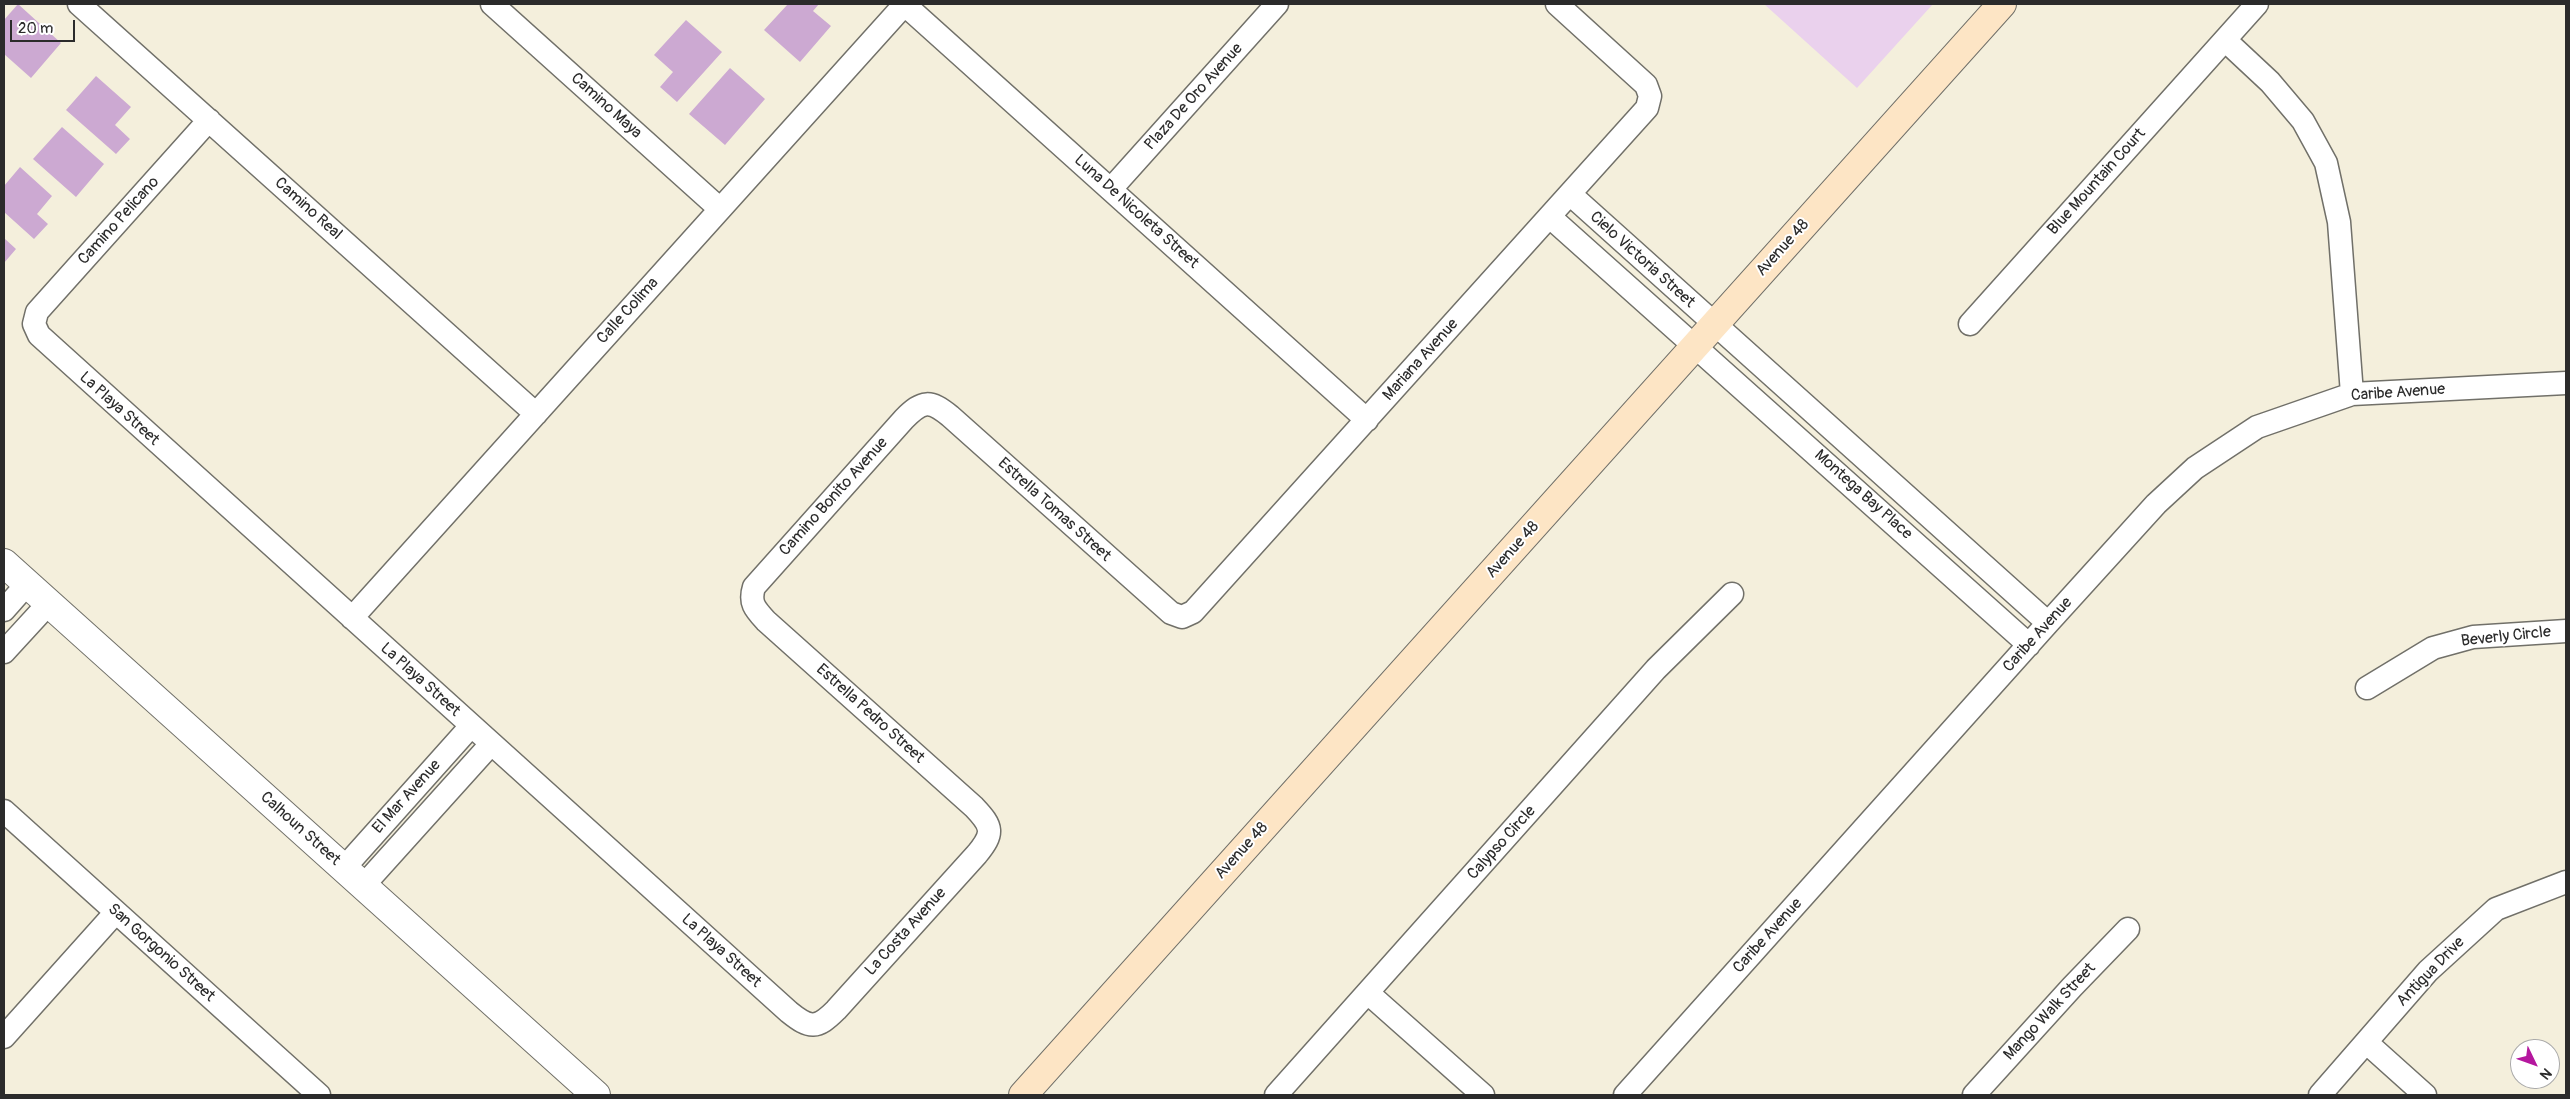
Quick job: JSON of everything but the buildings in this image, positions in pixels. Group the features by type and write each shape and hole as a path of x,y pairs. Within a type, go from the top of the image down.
{"main road":[{"name":"Avenue 48","path":"1023,1095 2002,4"}],"street":[{"name":"Camino Real","path":"79,4 536,414"},
{"name":"Camino Maya","path":"492,4 720,209"},
{"name":"Calle Colima","path":"352,618 904,4"},
{"name":"Luna De Nicoleta Street","path":"904,4 1367,420"},
{"name":"Plaza De Oro Avenue","path":"1111,189 1277,4"},
{"name":"Mariana Avenue","path":"1182,616 1193,612 1204,601 1647,108 1650,96 1646,86 1557,4"},
{"name":"Blue Mountain Court","path":"1970,324 2258,4"},
{"path":"2225,40 2270,82 2303,121 2326,163 2339,222 2352,394"},
{"name":"Camino Pelicano","path":"34,324 38,312 48,300 209,120"},
{"name":"Cielo Victoria Street","path":"1570,194 1715,325"},
{"name":"Cielo Victoria Street","path":"1550,216 1695,347"},
{"name":"La Playa Street","path":"34,324 38,335 471,726 802,1023 814,1026"},
{"name":"Montega Bay Place","path":"1715,325 1758,360 2048,623"},
{"name":"Montega Bay Place","path":"1695,347 1736,381 2029,645"},
{"name":"Caribe Avenue","path":"1625,1095 2156,504 2195,468 2257,427 2352,394 2566,383"},
{"name":"Camino Bonito Avenue","path":"750,598 754,586 884,441 915,408 926,403"},
{"name":"Estrella Tomas Street","path":"926,403 938,406 950,416 1170,613 1182,616"},
{"name":"Calhoun Street","path":"4,563 596,1095"},
{"path":"4,610 27,584"},
{"name":"Calypso Circle","path":"1276,1095 1656,669 1732,594"},
{"name":"Estrella Pedro Street","path":"750,598 755,609 766,621 974,807 986,819 990,830"},
{"path":"4,652 49,603"},
{"name":"Beverly Circle","path":"2367,688 2433,648 2473,637 2566,631"},
{"name":"El Mar Avenue","path":"344,868 471,726"},
{"name":"El Mar Avenue","path":"364,886 491,744"},
{"name":"San Gorgonio Street","path":"4,811 319,1095"},
{"name":"La Costa Avenue","path":"814,1026 825,1021 830,1016 919,918 987,842 990,830"},
{"name":"Antigua Drive","path":"2320,1095 2428,971 2496,909 2566,882"},
{"path":"4,1037 116,912"},
{"name":"Mango Walk Street","path":"1974,1095 2072,987 2128,929"},
{"path":"1368,993 1483,1095"},
{"path":"2367,1043 2424,1095"}],"shaded area":[{"path":"1764,4 1933,4 1857,88"}]}
